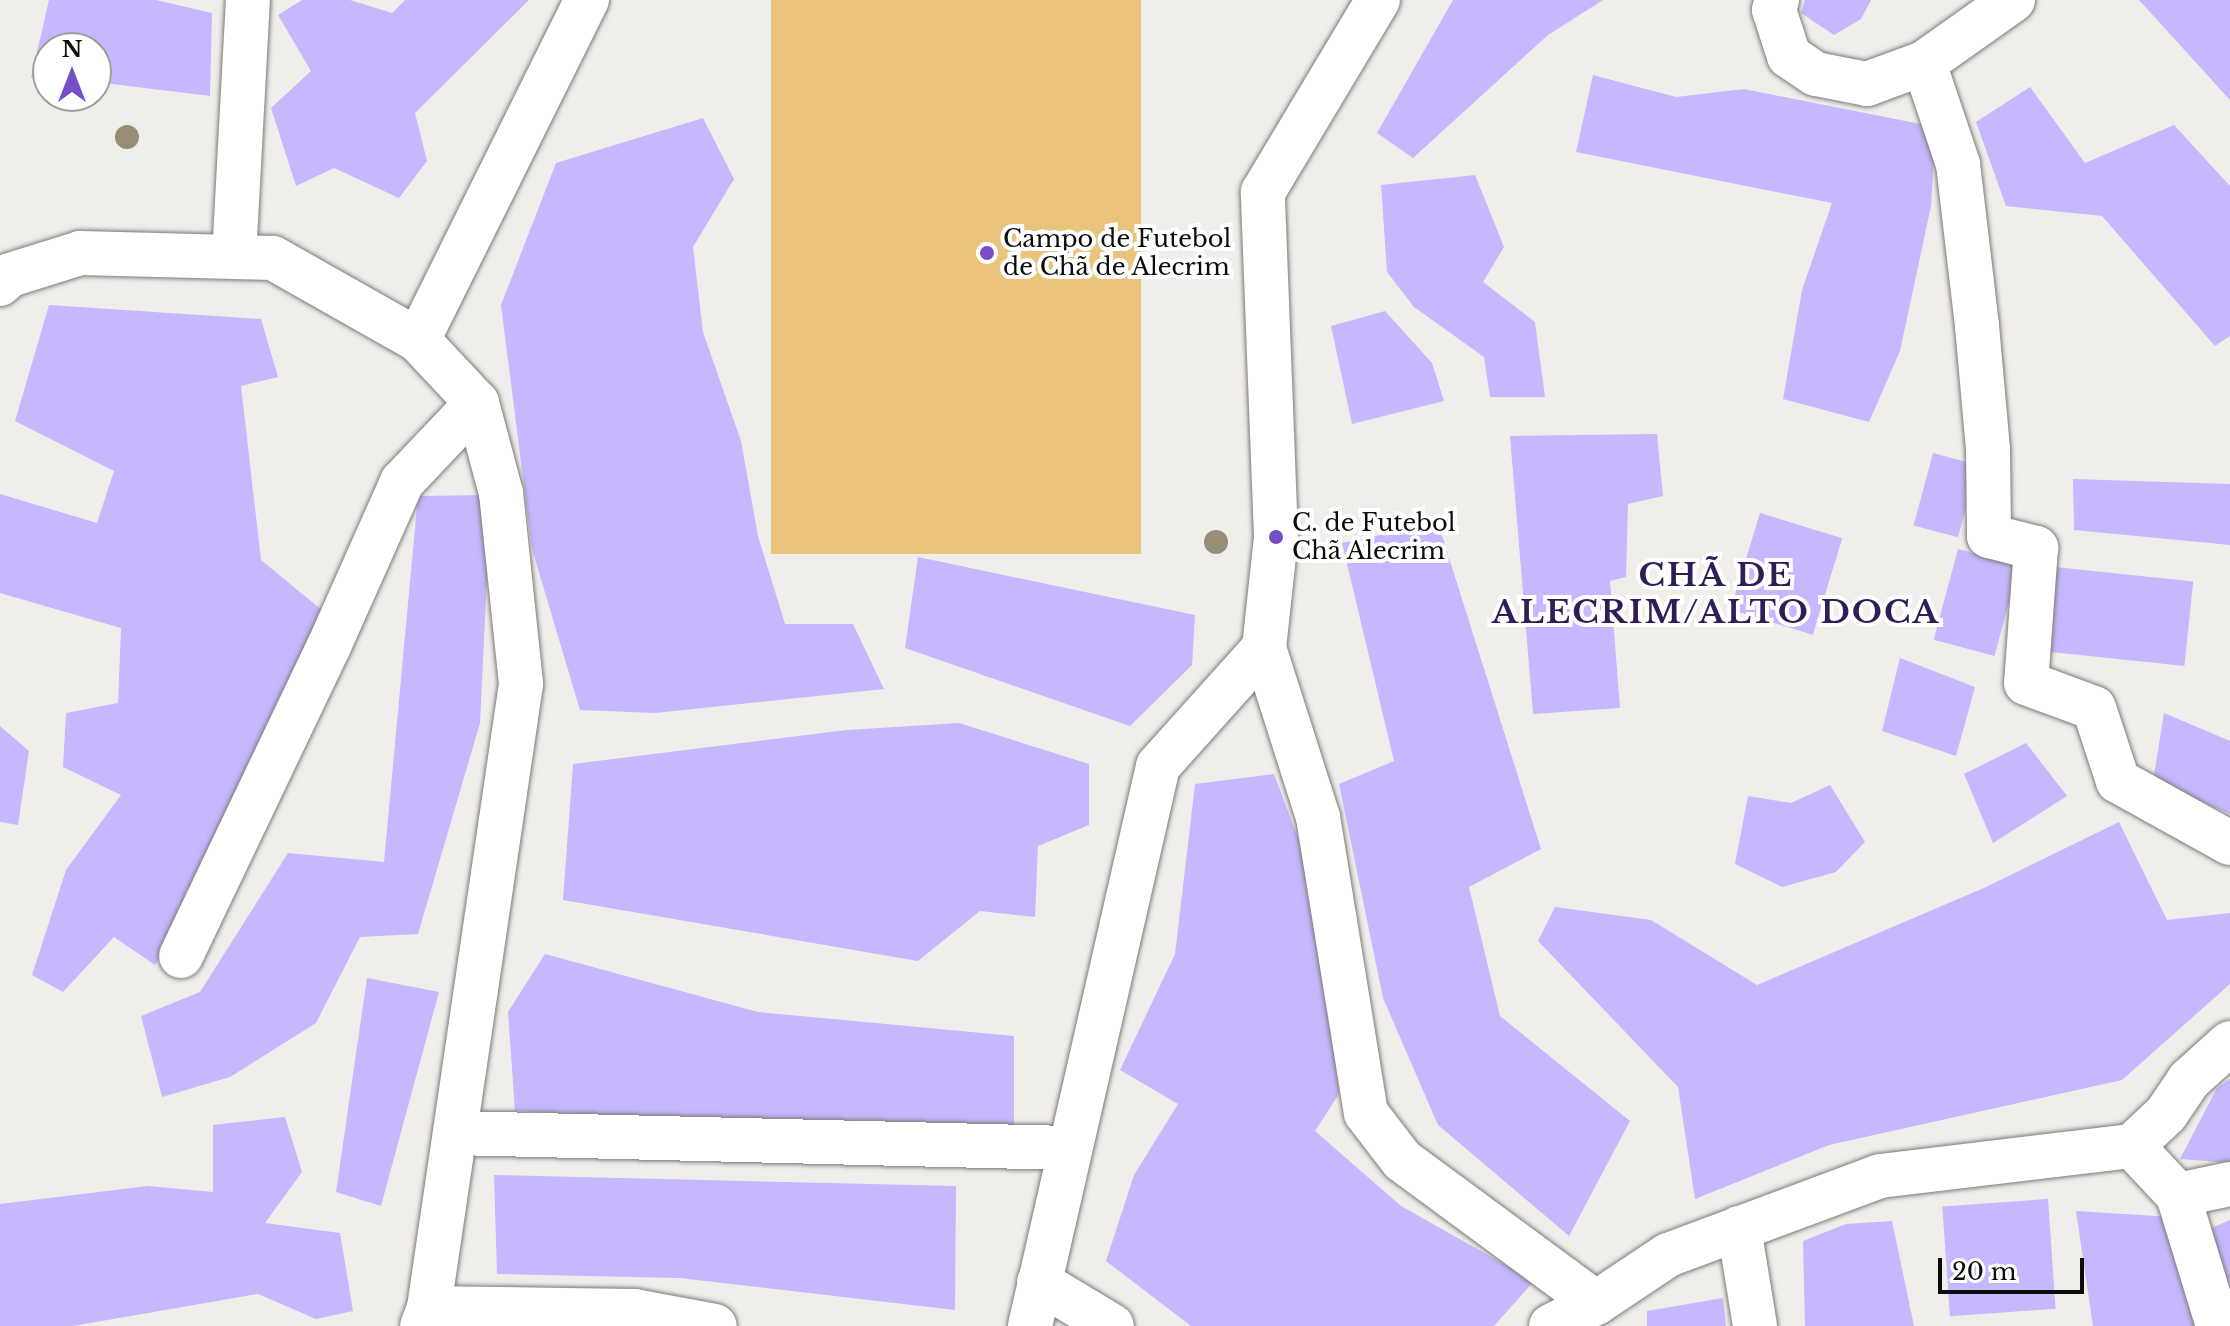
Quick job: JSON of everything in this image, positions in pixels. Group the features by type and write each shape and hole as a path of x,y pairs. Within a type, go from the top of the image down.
{"street":[{"path":"234,257 248,0"},
{"path":"418,340 587,0"},
{"path":"1378,0 1263,192 1276,537 1264,648 1318,817 1366,1113 1402,1160 1596,1303"},
{"path":"1777,0 1774,10 1789,56 1816,74 1867,84 1924,63 2013,0"},
{"path":"1924,63 1958,164 1979,341 1988,450 1989,536 2036,548 2026,683 2094,708 2118,781 2230,843"},
{"path":"0,284 10,275 80,253 273,258 418,340 477,403 501,493 521,684 426,1317 635,1311 715,1326"},
{"path":"181,956 329,646 402,482 477,403"},
{"path":"1030,1326 1158,766 1264,648"},
{"path":"1551,1326 1596,1303 1668,1255 1880,1176 2132,1146 2166,1114 2189,1080 2230,1043"},
{"path":"455,1133 1070,1148"},
{"path":"2132,1146 2178,1195 2218,1326"},
{"path":"2178,1195 2230,1184"},
{"path":"1739,1228 1755,1326"},
{"path":"1039,1282 1112,1326"}],"shaded area":[{"name":"Campo de Futebol de Chã de Alecrim","path":"771,0 1141,0 1141,554 771,554"}],"building":[{"path":"49,0 156,0 212,13 210,96 112,84 112,32 42,32"},
{"path":"302,0 350,0 392,13 405,0 529,0 415,113 427,161 399,198 334,168 296,186 271,108 311,71 278,15"},
{"path":"1453,0 1603,0 1548,35 1413,158 1377,133"},
{"path":"1805,0 1871,0 1861,19 1834,35 1801,13"},
{"path":"2139,0 2230,0 2230,100"},
{"path":"1593,75 1676,97 1744,89 1936,127 1931,206 1900,351 1869,422 1783,399 1802,290 1832,203 1576,152"},
{"path":"2030,87 2085,163 2174,125 2230,186 2230,336 2215,346 2102,216 2006,206 1976,122"},
{"path":"703,118 734,179 693,247 703,332 741,441 758,536 785,624 853,624 884,689 655,713 580,710 532,549 501,305 556,163"},
{"path":"1475,175 1504,247 1483,282 1535,322 1545,397 1490,397 1484,357 1414,307 1387,272 1381,185"},
{"path":"49,305 261,319 278,377 241,386 261,560 323,611 203,890 155,965 114,937 63,992 32,975 66,870 121,795 63,767 66,713 118,703 121,628 0,593 0,494 97,523 114,471 15,421"},
{"path":"1385,311 1432,363 1444,401 1352,424 1331,326"},
{"path":"1657,434 1663,496 1628,504 1626,577 1610,581 1620,708 1533,714 1510,436"},
{"path":"1933,453 1977,465 1958,537 1914,525"},
{"path":"2073,479 2230,484 2230,545 2074,530"},
{"path":"491,495 480,723 418,934 360,937 316,1023 230,1077 162,1097 141,1016 200,992 288,853 384,862 418,496"},
{"path":"1760,513 1842,538 1813,635 1730,610"},
{"path":"1438,523 1541,849 1469,887 1500,1016 1630,1121 1569,1236 1438,1125 1383,998 1339,784 1394,761 1342,543"},
{"path":"1958,549 2019,565 1995,656 1934,640"},
{"path":"918,557 1195,615 1192,665 1130,726 905,648"},
{"path":"2055,567 2193,582 2184,666 2046,652"},
{"path":"1900,658 1975,687 1956,756 1882,731"},
{"path":"2164,713 2230,741 2230,814 2153,781"},
{"path":"959,723 1089,764 1089,825 1038,846 1035,917 980,911 918,961 563,900 573,764 847,730"},
{"path":"0,726 29,751 18,825 0,822"},
{"path":"2026,743 2067,796 1993,843 1964,774"},
{"path":"1274,774 1315,883 1339,1094 1315,1131 1401,1206 1534,1281 1494,1326 1191,1326 1106,1261 1134,1175 1178,1104 1120,1070 1175,954 1195,784"},
{"path":"1830,785 1865,842 1836,872 1782,887 1735,864 1748,796 1791,803"},
{"path":"2119,822 2167,920 2230,913 2230,984 2122,1080 1829,1145 1695,1199 1678,1087 1538,941 1555,907 1651,920 1757,985 1986,887"},
{"path":"545,954 758,1012 1014,1036 1014,1134 515,1111 508,1012"},
{"path":"367,978 439,992 381,1206 336,1192"},
{"path":"2230,1079 2230,1163 2180,1159 2217,1088"},
{"path":"285,1117 302,1172 265,1223 340,1233 353,1311 316,1319 258,1294 73,1326 0,1326 0,1204 148,1186 213,1192 213,1125"},
{"path":"494,1175 956,1186 955,1310 679,1278 497,1274"},
{"path":"2048,1199 2056,1309 1950,1316 1942,1206"},
{"path":"2076,1211 2172,1217 2205,1326 2093,1326"},
{"path":"2230,1220 2230,1295 2200,1233"},
{"path":"1892,1221 1914,1326 1805,1326 1803,1241 1846,1224"},
{"path":"1723,1298 1726,1326 1647,1326 1647,1311"}],"place":[{"name":"Campo de Futebol de Chã de Alecrim","path":"987,253"},
{"name":"C. de Futebol Chã Alecrim","path":"1276,537"}],"district":[{"name":"CHÃ DE ALECRIM/ALTO DOCA","path":"1716,594"}]}
